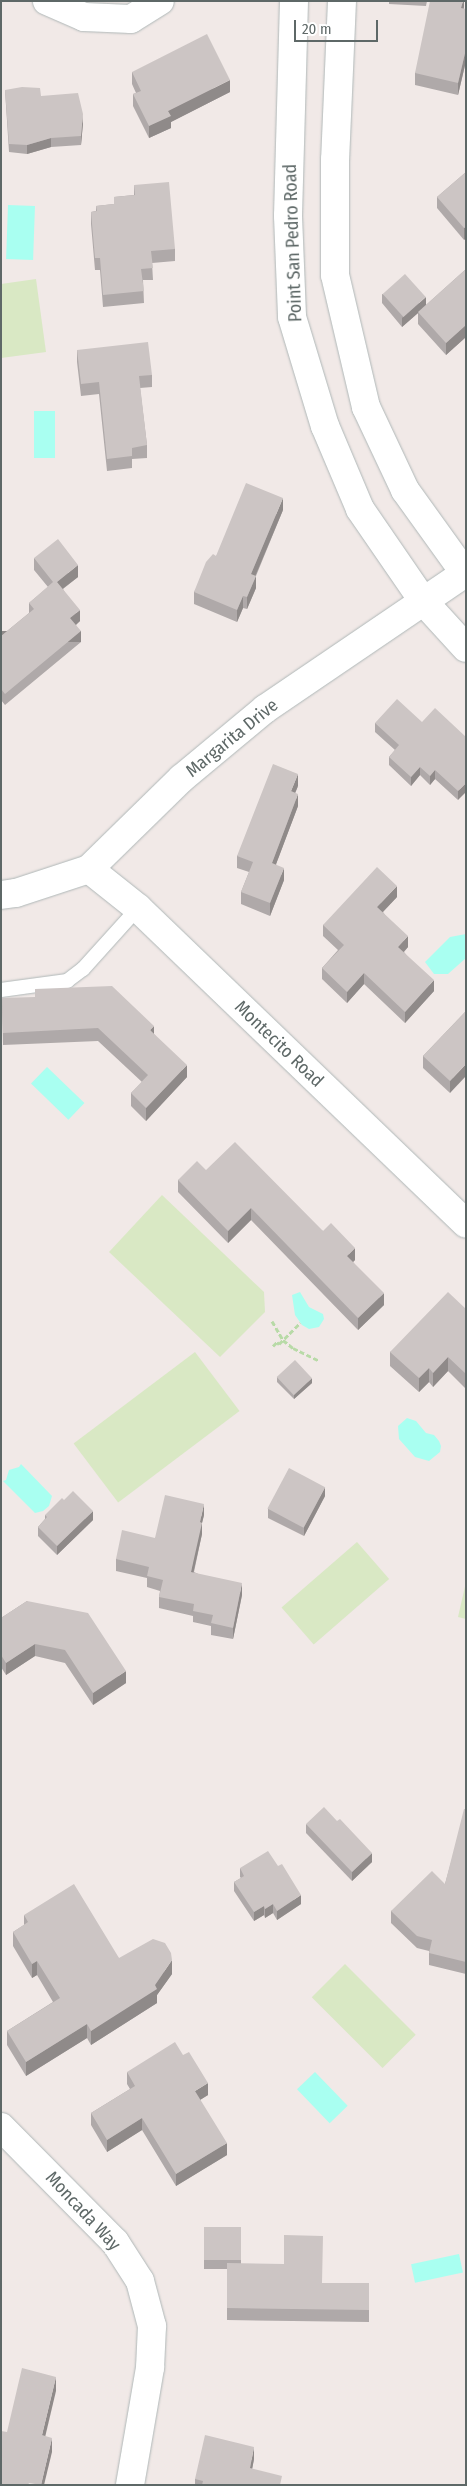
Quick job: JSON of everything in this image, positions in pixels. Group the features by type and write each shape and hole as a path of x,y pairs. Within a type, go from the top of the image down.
{"street":[{"path":"47,1 84,17 131,19 160,1"},
{"name":"Point San Pedro Road","path":"294,1 288,216 292,316 306,369 325,426 360,509 424,602 466,648"},
{"path":"342,1 335,160 335,275 366,408 405,490 465,574"},
{"name":"Margarita Drive","path":"1,895 16,893 89,869 182,778 265,709 465,574"},
{"name":"Montecito Road","path":"89,869 138,908 466,1224"},
{"name":"Moncada Way","path":"1,2126 115,2242 140,2280 152,2326 150,2368 130,2485"}],"lane":[{"path":"1,990 67,981 83,969 138,908"}],"path":[{"path":"272,1321 283,1340 298,1351 318,1360"},
{"path":"276,1349 300,1323"},
{"path":"273,1346 277,1342 279,1344"}],"green space":[{"path":"36,279 46,352 1,358 1,284"},
{"path":"162,1195 264,1292 265,1312 220,1357 109,1252"},
{"path":"195,1352 240,1411 118,1503 74,1443"},
{"path":"357,1542 389,1579 314,1645 282,1608"},
{"path":"466,1582 466,1619 458,1617"},
{"path":"345,1964 416,2035 382,2068 312,1997"}],"water":[{"path":"8,205 35,206 33,260 6,259"},
{"path":"34,411 55,411 55,458 34,458"},
{"path":"466,934 466,958 448,974 434,974 425,962 450,937"},
{"path":"47,1067 84,1103 68,1120 31,1084"},
{"path":"300,1292 309,1307 323,1314 324,1319 319,1327 309,1329 302,1325 295,1315 292,1295"},
{"path":"407,1418 416,1421 426,1433 434,1435 439,1441 441,1446 440,1452 429,1461 415,1457 399,1439 398,1426"},
{"path":"21,1464 52,1496 49,1506 43,1511 35,1513 3,1481 6,1480 9,1470 19,1467"},
{"path":"315,2072 348,2106 330,2123 297,2089"},
{"path":"459,2254 463,2273 415,2283 411,2264"}],"building":[{"path":"430,1 463,1 461,8 466,9 466,49 458,83 415,73"},
{"path":"207,34 230,80 168,111 171,116 149,126 133,94 141,91 132,72"},
{"path":"22,87 40,88 41,96 78,93 83,114 81,136 51,138 27,145 9,144 5,90"},
{"path":"466,172 466,227 464,228 437,197"},
{"path":"169,182 175,249 151,251 153,268 141,269 144,291 103,295 100,258 95,258 91,212 97,211 96,206 114,204 114,197 135,195 134,185"},
{"path":"466,269 466,325 446,343 418,312"},
{"path":"405,274 426,297 403,317 383,294"},
{"path":"148,342 152,375 139,376 147,445 132,448 132,456 107,459 99,382 81,384 77,350"},
{"path":"246,483 283,498 251,574 256,576 247,597 243,596 237,610 194,592 206,562 213,554 216,556"},
{"path":"58,539 78,565 57,582 80,610 70,618 81,631 5,694 1,689 1,636 34,609 29,603 53,582 34,558"},
{"path":"397,699 422,722 435,708 466,737 466,783 458,791 435,770 430,776 420,767 411,777 389,757 399,745 375,723"},
{"path":"273,764 298,774 291,791 298,794 272,863 284,868 270,903 241,892 253,862 237,856"},
{"path":"377,867 397,886 377,907 408,936 398,947 434,980 405,1012 364,973 347,992 322,968 344,945 323,925"},
{"path":"112,986 154,1026 150,1030 187,1065 146,1108 131,1093 148,1075 98,1028 3,1033 2,998 35,997 35,989"},
{"path":"466,1011 466,1064 450,1081 423,1056"},
{"path":"235,1142 323,1231 331,1223 355,1248 347,1256 384,1293 358,1318 251,1208 228,1231 178,1180 197,1161 206,1170"},
{"path":"448,1292 466,1309 466,1374 448,1357 433,1373 429,1368 419,1378 390,1352"},
{"path":"295,1360 312,1378 294,1395 277,1377"},
{"path":"289,1468 325,1487 304,1528 267,1509"},
{"path":"73,1491 93,1511 57,1546 38,1527 47,1517 45,1515 62,1498 64,1500"},
{"path":"165,1495 204,1504 200,1522 202,1523 191,1572 242,1583 233,1628 211,1623 213,1615 193,1611 194,1604 159,1597 163,1580 147,1576 149,1567 116,1559 122,1530 155,1538"},
{"path":"27,1601 88,1613 126,1671 93,1693 65,1650 35,1644 6,1663 1,1655 1,1618"},
{"path":"324,1807 337,1821 340,1819 372,1853 352,1872 306,1824"},
{"path":"464,1809 466,1809 466,1962 429,1953 432,1940 417,1936 391,1911 432,1871 445,1884"},
{"path":"268,1851 278,1866 282,1864 301,1895 277,1911 273,1904 265,1909 264,1906 254,1912 234,1882 244,1876 240,1868"},
{"path":"74,1884 119,1958 153,1939 165,1943 171,1953 172,1960 155,1985 157,1989 91,2031 87,2024 26,2062 7,2031 60,1998 37,1961 32,1964 13,1932 28,1922 24,1915"},
{"path":"175,2042 183,2055 189,2052 208,2083 195,2091 227,2143 176,2174 142,2118 107,2140 91,2113 135,2086 127,2072"},
{"path":"204,2227 241,2227 241,2260 204,2260"},
{"path":"284,2235 323,2236 322,2283 369,2283 369,2310 227,2308 227,2263 284,2264"},
{"path":"22,2368 56,2377 42,2435 52,2438 41,2485 29,2483 28,2485 1,2485 1,2431 7,2432"},
{"path":"205,2435 254,2447 250,2468 282,2476 280,2485 202,2485 203,2481 195,2479"}]}
